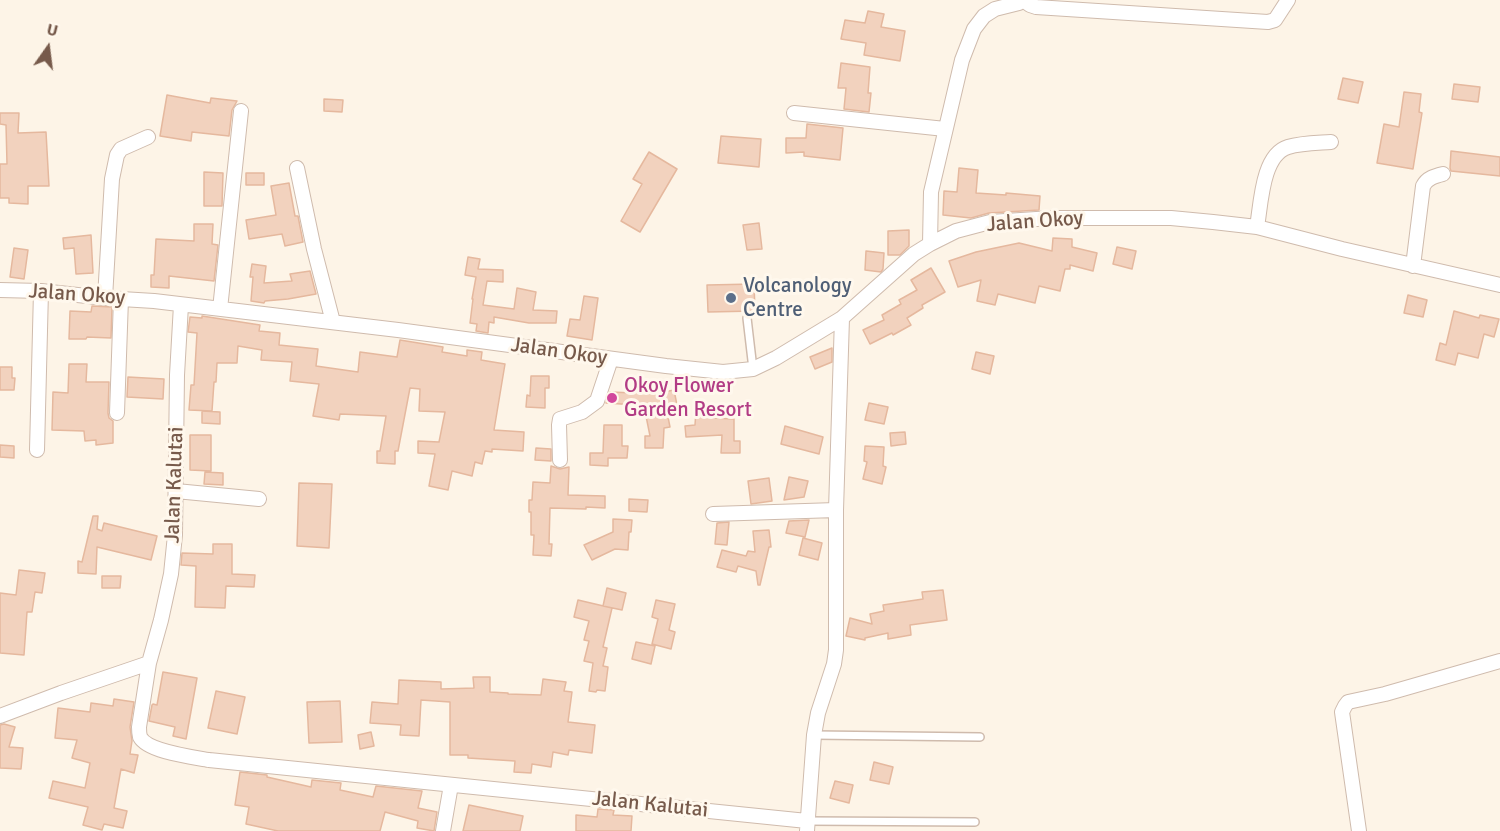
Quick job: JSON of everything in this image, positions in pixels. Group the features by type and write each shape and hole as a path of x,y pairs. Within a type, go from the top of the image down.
{"street":[{"path":"930,244 931,192 945,129 962,60 974,29 984,16 995,9 1023,0 1030,5 1046,8 1268,22 1275,20 1288,0"},
{"path":"220,309 241,111"},
{"path":"794,113 945,129"},
{"path":"105,298 112,179 117,155 121,149 148,137"},
{"path":"1257,227 1265,179 1271,160 1278,152 1289,147 1331,142"},
{"path":"297,168 314,249 333,322"},
{"path":"1413,266 1425,182 1443,174"},
{"name":"Jalan Okoy","path":"0,290 41,291 181,304 723,372 753,369 776,358 842,318 914,254 956,231 990,222 1052,218 1171,218 1257,227 1500,285"},
{"path":"37,450 41,291"},
{"path":"117,413 122,299"},
{"name":"Jalan Kalutai","path":"181,304 177,375 175,536 171,574 149,663 139,732 146,743 155,748 209,760 452,785 807,826"},
{"path":"807,826 814,735 836,650 836,510 842,318"},
{"path":"560,460 560,419 582,412 597,401 611,359"},
{"path":"176,491 259,499"},
{"path":"713,514 836,510"},
{"path":"1359,831 1342,711 1348,702 1386,694 1500,661"},
{"path":"0,716 149,663"},
{"path":"442,831 452,785"}],"lane":[{"path":"747,318 753,369"},
{"path":"814,735 980,737"},
{"path":"807,826 975,822"}],"building":[{"path":"868,11 884,14 881,27 905,31 900,61 864,55 866,43 841,39 845,20 865,23"},
{"path":"841,63 870,67 869,112 844,109 846,88 838,88"},
{"path":"1343,78 1363,82 1358,103 1338,99"},
{"path":"1454,84 1480,87 1478,102 1452,99"},
{"path":"1404,92 1421,94 1419,112 1422,113 1413,169 1377,163 1384,124 1399,127"},
{"path":"167,95 210,103 211,98 237,101 232,110 229,136 192,132 191,141 160,136"},
{"path":"324,99 343,100 342,112 324,111"},
{"path":"0,113 19,113 18,133 46,132 49,186 28,186 28,204 9,203 9,198 0,198 0,164 7,164 6,125 0,124"},
{"path":"807,124 843,128 840,160 804,156 804,152 786,153 786,138 806,138"},
{"path":"721,136 761,139 759,167 718,163"},
{"path":"1451,151 1500,157 1500,176 1451,171"},
{"path":"649,152 677,169 640,232 621,221 642,184 633,179"},
{"path":"959,168 978,170 976,193 1040,196 1039,210 989,213 971,218 943,215 944,191 957,192"},
{"path":"204,172 223,173 222,206 204,206"},
{"path":"246,173 264,173 264,185 246,185"},
{"path":"289,183 303,242 285,246 282,234 249,239 246,220 276,215 271,186"},
{"path":"759,223 762,249 747,250 743,225"},
{"path":"194,224 213,224 212,244 218,245 214,281 169,276 169,288 151,287 156,239 194,241"},
{"path":"909,230 909,246 900,255 888,255 888,231"},
{"path":"91,235 93,273 76,274 74,248 64,249 63,238"},
{"path":"1053,238 1072,239 1072,247 1097,253 1093,271 1070,265 1070,269 1065,269 1060,291 1039,286 1035,303 998,294 995,305 977,301 981,280 958,287 949,261 976,252 1019,243 1052,251"},
{"path":"1117,247 1136,251 1132,269 1113,264"},
{"path":"14,248 28,250 24,279 10,277"},
{"path":"866,251 884,253 881,272 865,270"},
{"path":"468,257 480,259 478,269 503,270 503,282 487,281 483,305 514,309 517,288 536,292 533,310 557,311 556,323 529,323 494,317 494,323 489,322 488,333 476,331 477,324 470,323 476,277 465,275"},
{"path":"252,264 266,266 264,283 292,281 290,274 310,271 316,294 265,301 264,303 251,301"},
{"path":"931,268 945,292 922,305 923,308 907,318 911,325 870,344 863,330 884,320 882,315 901,304 899,300 917,290 911,280"},
{"name":"Volcanology Centre","path":"754,284 755,311 708,312 707,285"},
{"path":"1408,295 1427,300 1423,317 1404,313"},
{"path":"584,296 598,298 592,340 567,336 570,319 580,320"},
{"path":"92,306 112,307 111,338 69,339 70,311 91,312"},
{"path":"1454,311 1479,318 1480,315 1499,319 1494,337 1484,334 1478,358 1458,353 1455,365 1436,360 1440,343 1446,345"},
{"path":"202,316 260,325 259,331 280,333 279,345 318,349 316,366 358,372 360,352 397,357 400,340 443,347 442,352 467,356 467,350 482,352 481,360 505,364 494,430 524,432 523,451 492,449 492,452 485,451 482,464 475,462 472,476 452,471 448,490 429,486 435,454 418,453 418,441 439,442 445,412 419,411 420,389 410,388 398,451 395,451 395,464 377,463 377,451 380,451 386,416 340,414 339,420 313,416 319,384 290,381 292,362 261,360 262,350 238,346 237,363 217,363 212,411 189,410 191,385 194,385 197,333 188,332 190,317 202,318"},
{"path":"832,348 832,362 815,369 810,357"},
{"path":"976,352 994,356 990,374 972,369"},
{"path":"69,364 87,364 86,382 109,382 108,413 109,418 113,421 113,443 96,445 96,440 85,441 84,431 52,430 53,392 68,393"},
{"path":"0,367 12,367 12,378 15,378 14,390 0,390"},
{"path":"531,376 549,376 549,388 545,388 545,408 526,407 527,395 530,396"},
{"path":"128,377 164,379 163,399 127,397"},
{"path":"653,387 654,394 674,390 677,405 666,407 670,427 664,428 663,448 645,448 645,436 650,436 645,411 637,412 636,405 606,403 610,392 635,393 635,389"},
{"path":"869,403 888,407 884,424 865,420"},
{"path":"696,410 714,410 713,418 734,419 734,441 740,441 740,453 721,453 722,435 686,437 685,426 695,425"},
{"path":"202,411 220,412 220,424 202,423"},
{"path":"604,425 622,425 622,446 628,446 627,458 608,458 608,466 590,465 590,453 603,453"},
{"path":"785,426 823,437 819,454 781,444"},
{"path":"905,432 906,444 891,446 890,433"},
{"path":"190,435 211,435 211,471 190,470"},
{"path":"0,445 14,446 14,458 0,457"},
{"path":"865,446 884,447 883,466 886,467 882,484 863,479 867,462 864,461"},
{"path":"536,448 551,449 551,461 535,460"},
{"path":"551,466 560,469 569,467 568,495 605,496 605,508 550,508 551,556 533,555 534,535 531,535 529,500 532,500 533,482 550,483"},
{"path":"205,472 223,473 223,485 204,484"},
{"path":"789,477 808,481 804,497 784,500"},
{"path":"769,478 772,501 751,504 748,481"},
{"path":"299,483 332,484 329,548 297,546"},
{"path":"629,499 648,500 647,512 629,511"},
{"path":"93,516 98,516 97,529 102,531 104,523 157,536 151,560 97,547 96,574 78,573 78,561 82,562"},
{"path":"613,519 632,520 628,550 615,549 592,560 584,545 613,532"},
{"path":"809,520 805,537 786,533 789,521"},
{"path":"729,522 727,545 715,544 717,523"},
{"path":"769,530 771,547 769,547 760,585 758,585 756,571 738,566 736,572 717,567 722,550 746,556 748,551 755,552 753,531"},
{"path":"803,538 822,543 818,560 799,555"},
{"path":"213,544 232,544 232,574 255,575 254,587 226,586 225,608 195,607 196,566 181,565 182,553 213,554"},
{"path":"19,570 45,573 42,593 35,592 32,612 27,612 24,655 0,653 0,593 16,595"},
{"path":"102,576 121,576 120,588 102,588"},
{"path":"607,588 626,593 622,610 603,606"},
{"path":"943,590 947,620 910,625 911,635 888,639 888,633 865,638 865,640 846,636 850,618 872,624 870,614 884,611 883,605 923,599 922,592"},
{"path":"578,600 612,608 603,647 607,648 603,666 608,667 605,691 589,691 593,663 584,661 589,641 584,640 589,621 574,617"},
{"path":"656,600 675,604 669,630 675,632 671,649 652,644 658,619 652,617"},
{"path":"636,642 655,646 651,664 632,659"},
{"path":"163,672 197,678 186,739 173,736 175,727 149,721 152,705 157,705"},
{"path":"473,677 490,677 490,692 508,694 541,695 543,679 566,682 564,691 572,692 568,722 595,725 592,753 569,750 568,755 553,752 551,767 532,764 531,773 514,772 515,761 450,755 450,702 421,700 419,736 400,735 401,725 370,723 372,702 398,704 399,680 441,682 441,689 474,688"},
{"path":"216,691 245,697 237,734 208,728"},
{"path":"114,699 134,702 130,727 132,741 130,754 138,755 134,773 121,769 114,808 127,811 123,828 104,824 102,830 83,825 88,807 49,798 53,781 85,788 90,763 72,758 77,740 55,738 58,708 90,712 91,703 113,706"},
{"path":"340,701 342,742 309,743 307,702"},
{"path":"0,725 15,727 9,747 23,748 21,769 0,768"},
{"path":"371,732 374,746 360,749 358,735"},
{"path":"874,762 893,767 889,784 870,780"},
{"path":"240,772 267,775 267,777 311,787 312,780 341,783 340,790 373,797 376,786 422,791 418,808 437,812 434,831 417,828 418,821 385,812 380,831 278,831 246,824 249,807 235,805"},
{"path":"835,781 853,785 849,803 830,798"},
{"path":"469,805 523,816 520,831 463,831"},
{"path":"598,809 614,810 613,815 632,816 631,831 576,831 576,815 597,817"}],"place":[{"name":"Volcanology Centre","path":"731,298"},
{"name":"Okoy Flower Garden Resort","path":"612,398"}]}
